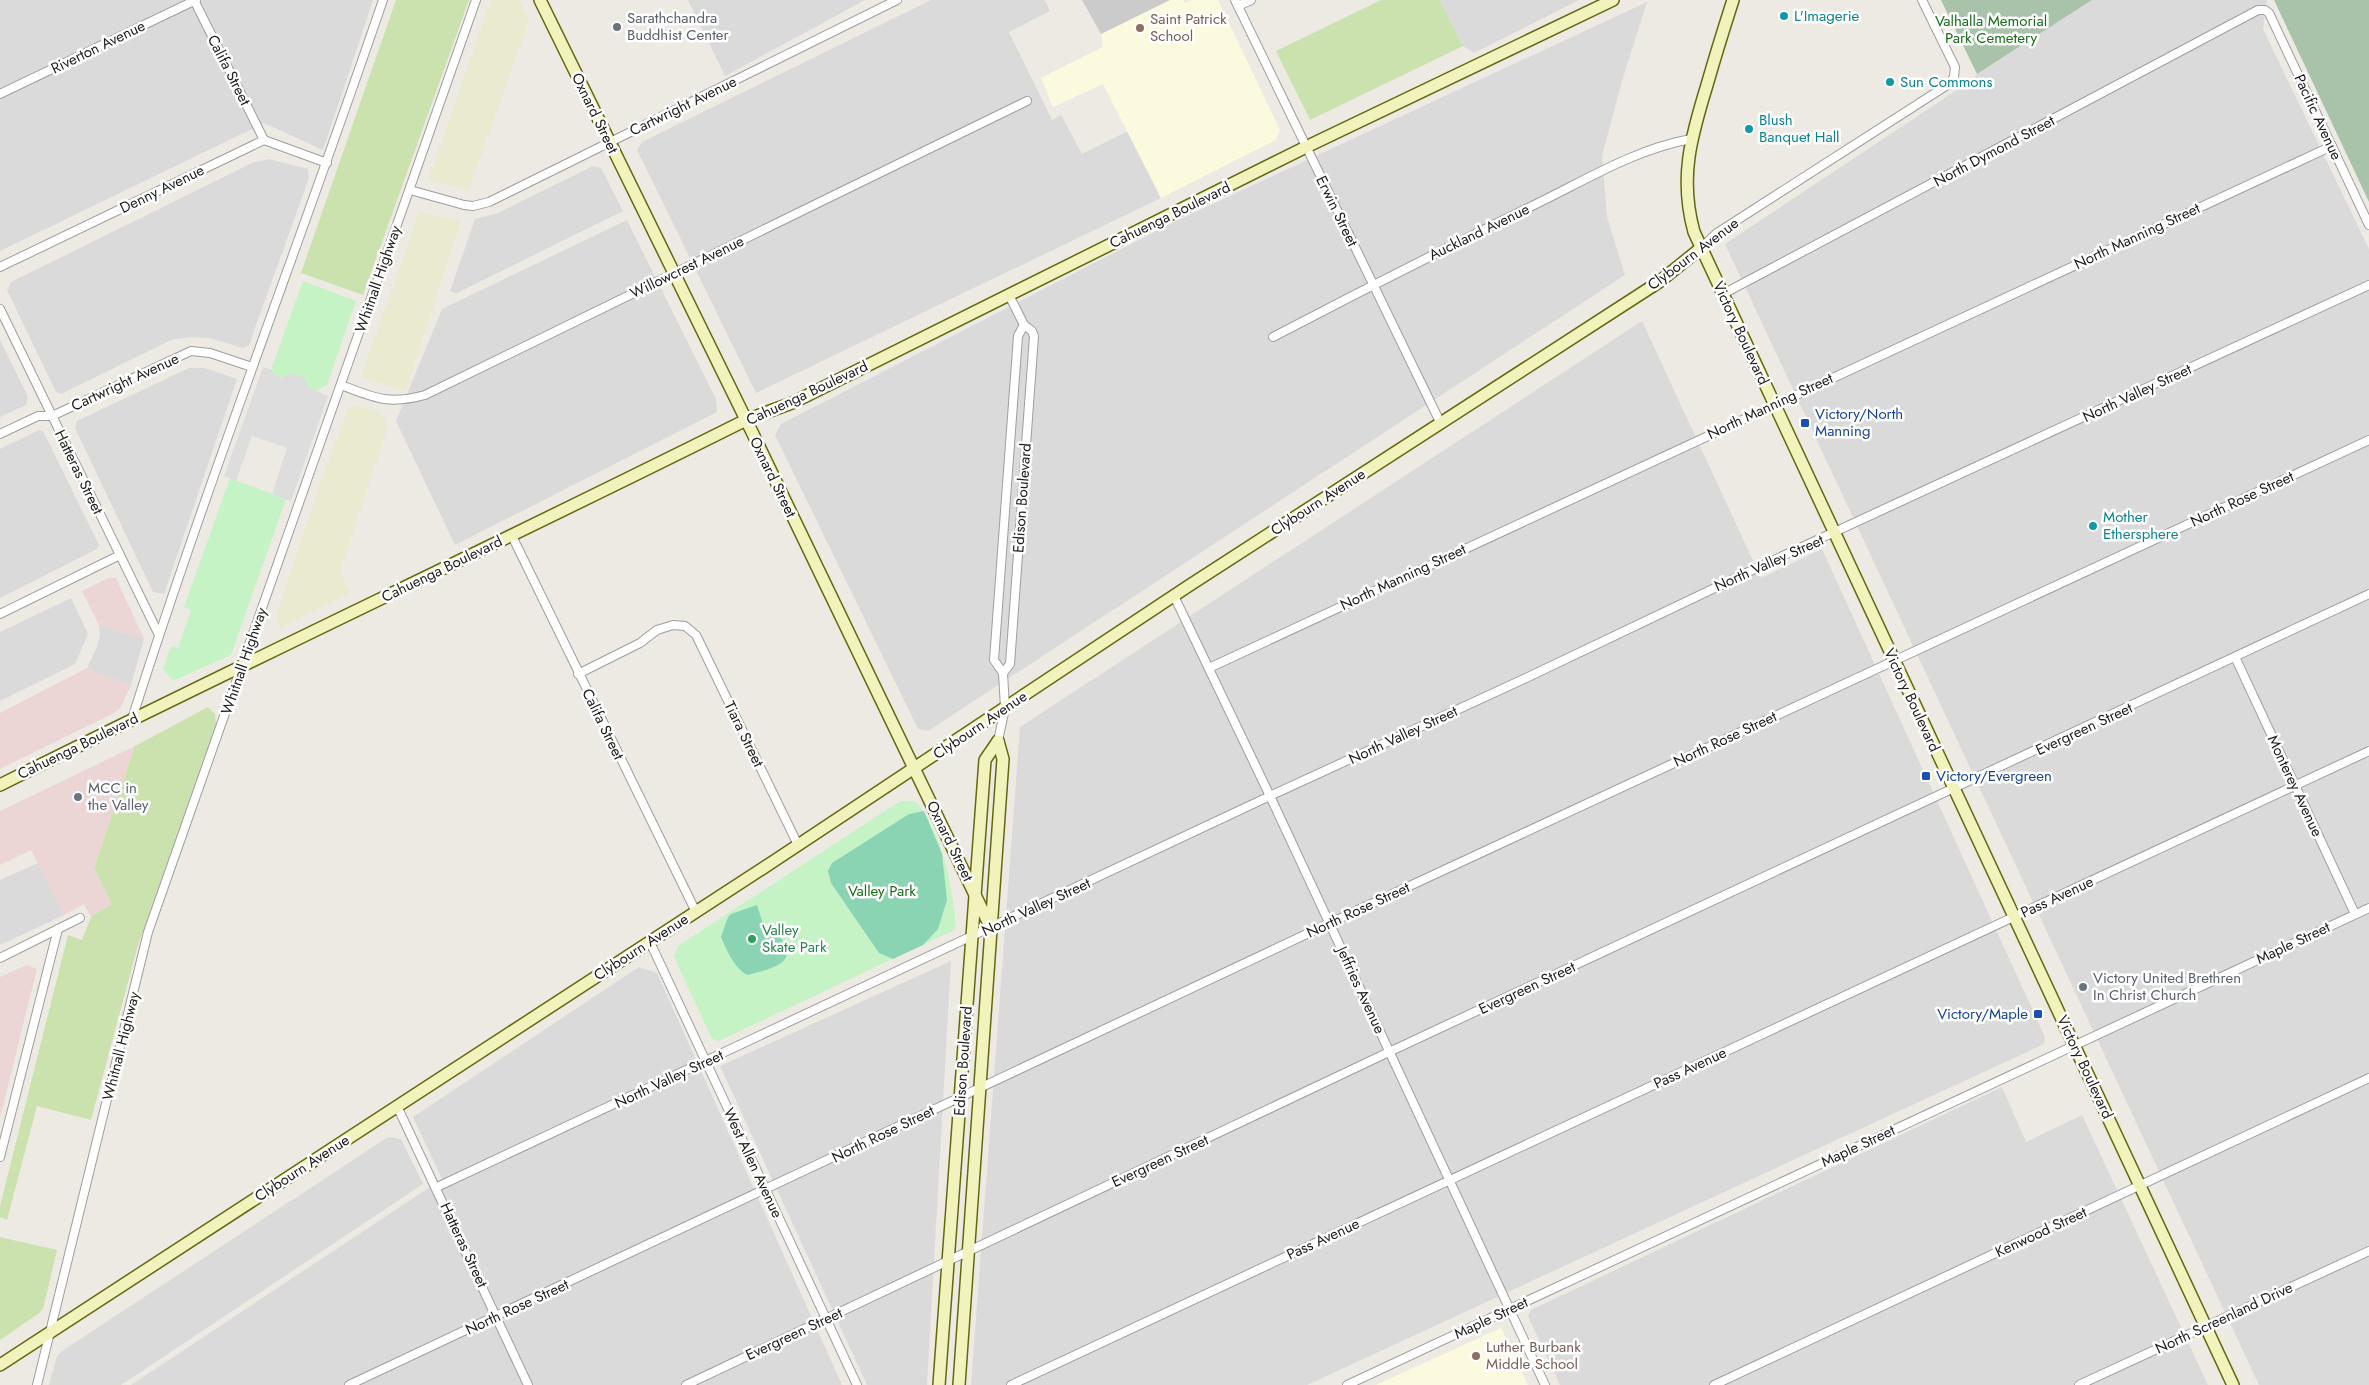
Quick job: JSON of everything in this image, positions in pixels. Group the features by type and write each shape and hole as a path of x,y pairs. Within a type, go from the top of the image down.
{"main road":[{"name":"Cahuenga Boulevard","path":"0,785 242,664 512,536 746,420 792,403 1306,147 1613,0"},
{"name":"Victory Boulevard","path":"1732,0 1690,139 1686,170 1686,189 1690,216 1701,248 2233,1385"},
{"name":"Oxnard Street","path":"543,1 991,928"},
{"name":"Clybourn Avenue","path":"0,1365 696,912 1440,422 1659,282 1701,248"},
{"name":"Edison Boulevard","path":"939,1385 985,760 998,740"},
{"name":"Edison Boulevard","path":"959,1385 1003,759 998,740"}],"street":[{"name":"Riverton Avenue","path":"0,94 195,0"},
{"name":"Califa Street","path":"195,0 264,140"},
{"path":"132,719 159,635 252,367 327,163 383,0"},
{"name":"Whitnall Highway","path":"37,1385 148,932 476,0"},
{"path":"1236,3 1251,0"},
{"name":"Clybourn Avenue","path":"1701,248 1717,234 1949,84 1954,77 1955,67 1922,0"},
{"name":"Cartwright Avenue","path":"410,190 464,205 473,206 489,202 892,1"},
{"name":"Erwin Street","path":"1236,3 1440,422"},
{"name":"North Dymond Street","path":"1723,294 2258,10 2264,10"},
{"name":"Pacific Avenue","path":"2264,10 2269,13 2369,225"},
{"name":"Willowcrest Avenue","path":"341,385 382,400 404,401 425,395 1027,101"},
{"name":"Auckland Avenue","path":"1273,337 1372,285 1610,168 1667,144 1690,139"},
{"path":"264,140 327,163"},
{"name":"Denny Avenue","path":"0,267 264,140"},
{"name":"North Manning Street","path":"1209,668 2332,146"},
{"name":"North Valley Street","path":"437,1187 1526,678 1763,565 2369,285"},
{"name":"Edison Boulevard","path":"998,740 1005,708 1004,673 1010,664 1034,336 1032,331 1024,325 1009,295"},
{"name":"Hatteras Street","path":"0,309 159,635"},
{"name":"Edison Boulevard","path":"1004,673 994,660 1018,336 1024,325"},
{"name":"Cartwright Avenue","path":"0,434 38,416 52,416 191,351 210,353 252,367"},
{"name":"North Rose Street","path":"349,1385 765,1191 979,1088 2369,440"},
{"name":"Califa Street","path":"512,536 696,912"},
{"path":"0,614 120,555"},
{"name":"Evergreen Street","path":"686,1385 1389,1052 1955,790 2369,594"},
{"name":"Jeffries Avenue","path":"1174,596 1270,796 1544,1385"},
{"name":"Tiara Street","path":"578,674 640,643 658,630 673,625 685,626 696,635 798,845"},
{"name":"Monterey Avenue","path":"2236,658 2355,914"},
{"name":"Pass Avenue","path":"1012,1385 1449,1179 2369,751"},
{"name":"Maple Street","path":"1347,1385 2369,908"},
{"path":"0,958 80,918"},
{"path":"0,1157 58,929"},
{"name":"West Allen Avenue","path":"650,942 857,1385"},
{"name":"Kenwood Street","path":"1714,1385 2369,1078"},
{"name":"Hatteras Street","path":"397,1106 437,1187 528,1385"},
{"name":"North Screenland Drive","path":"2079,1385 2369,1251"}],"shaded area":[{"path":"0,0 373,0 323,150 264,123 0,251"},
{"path":"491,0 519,0 529,21 469,190 432,181 429,177"},
{"path":"688,0 865,0 725,76"},
{"path":"931,0 1045,0 1050,11 1009,32 1052,120 1061,115 1082,154 1128,131 1161,198 756,393 637,150 642,142"},
{"path":"1082,0 1170,0 1101,34"},
{"path":"1170,0 1183,0 1185,3 1192,0 1218,0 1280,130 1276,140 1161,198 1103,84 1053,107 1041,78 1103,47 1101,34"},
{"path":"1440,0 1579,0 1474,53 1463,46"},
{"path":"2092,0 2267,0 2263,29 2369,249 2369,1385 2259,1385 1725,244 1969,82 1977,74"},
{"path":"1647,2 1622,81 1602,156 1607,217 1625,275 928,731 918,729 775,435 781,424 1176,221"},
{"path":"269,159 308,169 309,178 249,345 243,348 209,338 190,337 171,340 61,394 56,392 7,290 11,282 252,163"},
{"path":"593,166 601,168 623,211 459,292 450,291 475,219 498,213"},
{"path":"419,212 461,221 406,391 361,377"},
{"path":"627,220 716,399 717,412 455,545 396,421 442,309"},
{"path":"1642,321 1761,578 1822,549 2045,1037 2044,1044 1307,1385 971,1385 1020,727"},
{"path":"0,340 28,397 26,405 0,417"},
{"path":"263,367 272,370 273,374 281,378 291,373 305,378 308,387 328,396 291,501 272,494 287,448 252,436 236,481 224,476"},
{"path":"189,368 205,368 237,379 164,594 153,592 75,428 77,421"},
{"path":"354,406 377,411 385,420 387,429 340,572 350,593 280,628 276,617 301,539 348,407"},
{"path":"39,430 43,431 99,545 97,549 0,598 0,449"},
{"path":"109,578 116,578 144,639 99,625 82,591"},
{"path":"71,598 88,634 75,664 0,701 0,632"},
{"path":"99,625 144,639 131,685 87,668 97,647 100,635"},
{"path":"87,668 131,685 121,707 114,713 0,769 0,713"},
{"path":"135,746 94,868 112,904 91,917 84,904 64,915 31,850 0,865 0,811"},
{"path":"38,863 64,915 0,945 0,880"},
{"path":"951,961 927,1385 867,1385 720,1066"},
{"path":"27,965 37,969 0,1118 0,977"},
{"path":"639,967 657,973 842,1385 131,1385 442,1179 413,1117"},
{"path":"2002,1087 2026,1142 2082,1115 2208,1385 1560,1385 1528,1316 1531,1310"},
{"path":"388,1137 401,1139 423,1184 121,1385 49,1385 57,1356 65,1349"},
{"name":"Luther Burbank Middle School","path":"1501,1328 1528,1385 1376,1385"}],"green space":[{"path":"396,0 469,0 363,295 301,273"},
{"path":"1381,0 1440,0 1463,46 1310,120 1276,51"},
{"name":"Valhalla Memorial Park Cemetery","path":"1941,0 2092,0 1977,74"},
{"path":"2274,0 2369,0 2369,202"},
{"path":"303,281 356,301 327,385 316,391 306,386 291,373 281,378 273,374 272,367"},
{"path":"230,478 286,499 231,655 173,681 163,669 171,646 178,648 191,610 184,607"},
{"path":"208,707 215,714 216,725 138,945 91,1120 37,1106 7,1220 0,1217 0,1206 68,935 82,940 91,917 112,904 94,868 135,746"},
{"name":"Valley Park","path":"900,801 915,801 925,813 933,828 945,861 956,929 719,1041 712,1039 674,957 678,946"},
{"path":"924,811 942,854 947,900 938,929 923,945 893,959 879,953 831,883 828,871 832,863 909,814"},
{"name":"Valley Skate Park","path":"757,905 765,930 776,933 780,937 784,942 787,953 785,959 778,965 748,975 735,964 721,937 728,917 731,914"},
{"path":"0,1237 57,1250 43,1309 0,1340"}],"place":[{"name":"L'Imagerie","path":"1784,16"},
{"name":"Sarathchandra Buddhist Center","path":"617,27"},
{"name":"Saint Patrick School","path":"1140,28"},
{"name":"Sun Commons","path":"1890,82"},
{"name":"Blush Banquet Hall","path":"1749,129"},
{"name":"Victory/North Manning","path":"1805,423"},
{"name":"Mother Ethersphere","path":"2093,526"},
{"name":"Victory/Evergreen","path":"1926,776"},
{"name":"MCC in the Valley","path":"78,797"},
{"name":"Valley Skate Park","path":"752,939"},
{"name":"Victory United Brethren In Christ Church","path":"2083,987"},
{"name":"Victory/Maple","path":"2038,1014"},
{"name":"Luther Burbank Middle School","path":"1476,1356"}]}
